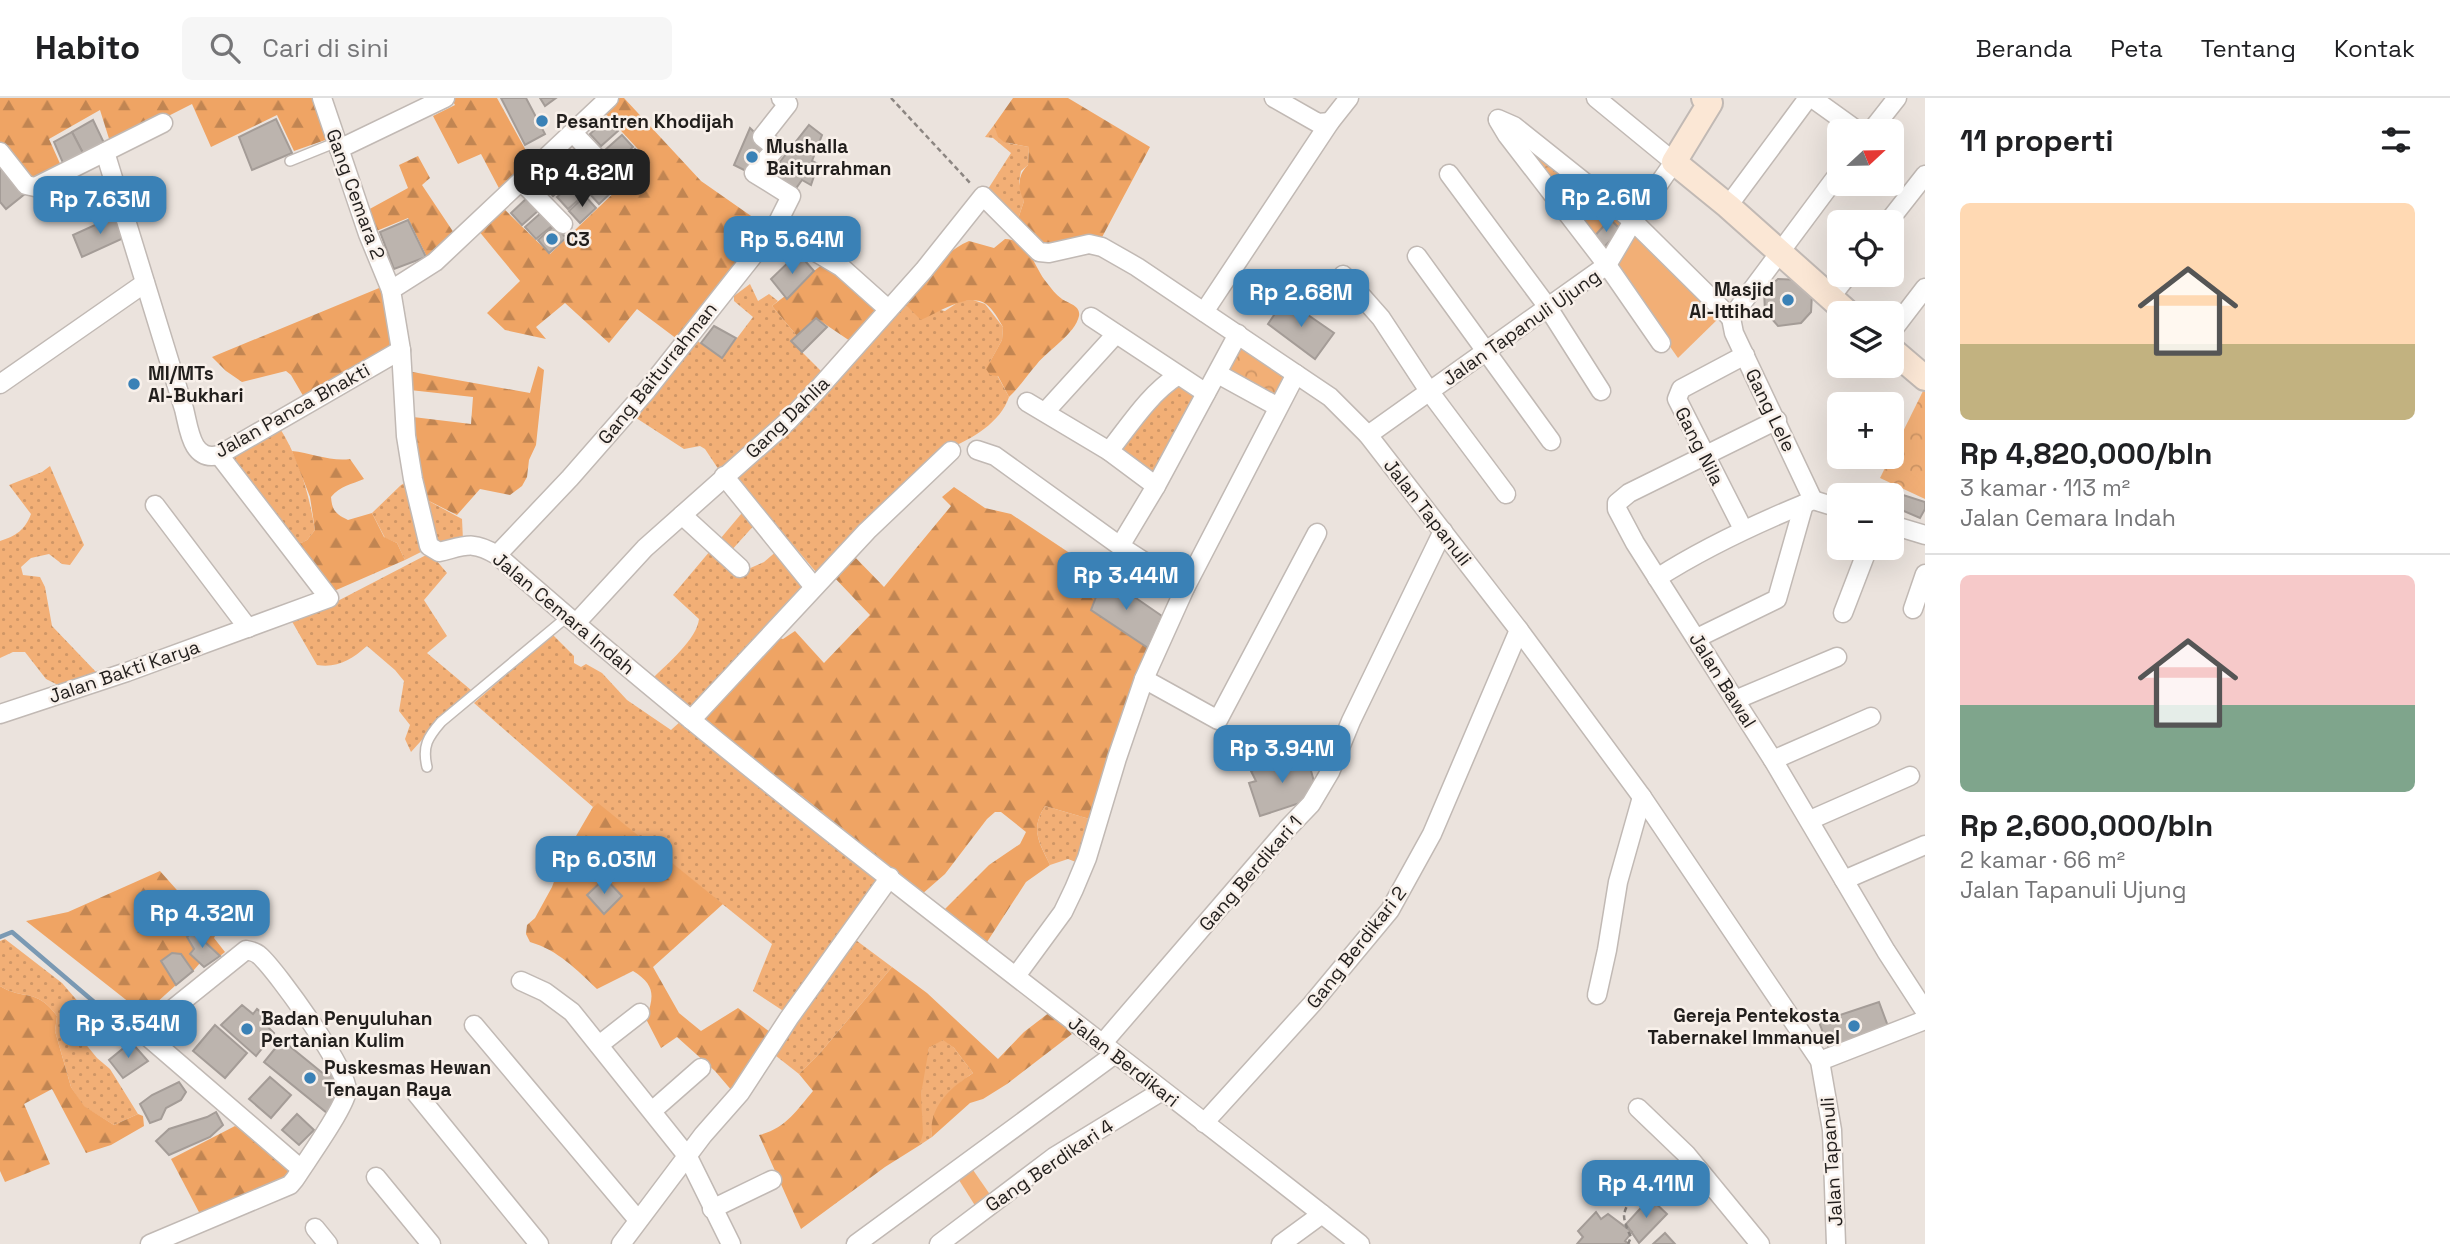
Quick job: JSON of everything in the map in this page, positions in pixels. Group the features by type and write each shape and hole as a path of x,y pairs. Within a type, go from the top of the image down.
{"street":[{"name":"Gang Cemara 2","path":"322,98 368,234 391,290"},
{"path":"338,146 445,98"},
{"path":"391,290 435,261 609,98"},
{"name":"Gang Baiturrahman","path":"497,555 570,478 647,390 775,228 791,196 754,173 776,148 762,137 788,104 781,98"},
{"path":"1273,98 1318,123 1330,121"},
{"path":"1204,312 1330,121 1349,98"},
{"path":"1596,98 1728,206 1833,301"},
{"path":"1728,206 1810,98 1841,119"},
{"path":"1880,119 1897,98"},
{"path":"1674,162 1710,100"},
{"path":"1661,343 1608,265 1507,135 1498,119 1514,126 1633,221 1731,318 1827,189"},
{"path":"0,152 26,185 31,187 163,123"},
{"path":"573,133 618,180"},
{"name":"Jalan Panca Bhakti","path":"105,152 192,443 202,455 219,456 401,350"},
{"name":"Jalan Tapanuli Ujung","path":"1368,435 1608,265 1633,221 1674,162"},
{"path":"1448,174 1547,306 1601,391"},
{"path":"1897,210 1925,175"},
{"path":"522,182 563,224"},
{"name":"Gang Dahlia","path":"571,620 645,548 788,421 923,270 983,196"},
{"name":"Jalan Tapanuli","path":"983,196 1039,253 1089,244 1102,247 1138,267 1330,397 1368,435 1519,630 1642,797 1820,1061 1832,1130 1836,1244"},
{"path":"775,228 841,267 888,309"},
{"path":"1417,256 1550,441"},
{"path":"1343,275 1381,318 1429,391 1506,494"},
{"path":"0,384 145,284"},
{"path":"1904,315 1925,288"},
{"name":"Jalan Cemara Indah","path":"391,290 401,350 406,436 429,547 439,552 471,544 497,555 691,720 890,877"},
{"path":"1091,317 1206,393"},
{"name":"Gang Lele","path":"1731,318 1734,333 1777,420 1809,502"},
{"path":"1045,412 1116,334"},
{"path":"1120,546 1156,486 1238,334"},
{"name":"Gang Nila","path":"1743,529 1678,402 1678,392 1745,355"},
{"path":"1904,360 1925,378"},
{"path":"1218,374 1278,407"},
{"path":"1016,975 1063,912 1074,890 1087,858 1144,679 1185,587 1296,374"},
{"path":"1109,451 1152,398 1177,376"},
{"path":"1027,402 1109,451 1156,486"},
{"name":"Jalan Bawal","path":"1777,420 1629,493 1617,503 1619,514 1657,578 1698,638 1925,1011"},
{"path":"977,450 998,458 1120,546 1185,587"},
{"path":"691,720 867,531 951,451"},
{"name":"Jalan Bakti Karya","path":"0,714 329,598 219,456"},
{"path":"724,476 814,587"},
{"path":"1657,578 1694,554 1743,529 1809,502 1827,506"},
{"path":"1698,638 1777,599 1809,502"},
{"path":"155,505 248,628"},
{"path":"682,515 740,568"},
{"path":"1904,528 1925,535"},
{"name":"Gang Berdikari 1","path":"856,1244 1109,1049 1287,829 1311,804 1330,772 1351,721 1443,531"},
{"path":"1144,679 1218,720 1317,533"},
{"path":"1843,613 1863,560"},
{"path":"1913,609 1925,574"},
{"name":"Gang Berdikari 2","path":"1203,1123 1312,1004 1390,910 1433,834 1519,630"},
{"path":"1735,700 1837,657"},
{"path":"1773,760 1871,717"},
{"path":"1810,820 1910,776"},
{"path":"1597,995 1618,882 1642,797"},
{"path":"1844,880 1925,845"},
{"path":"621,1244 703,1135 740,1093 789,1018 890,877"},
{"name":"Jalan Berdikari","path":"890,877 1360,1244"},
{"path":"163,1242 286,1187 295,1179 347,1094 343,1073 300,1008 262,957 246,950 164,1016 148,1037 301,1169"},
{"path":"521,981 545,992 572,1012 652,1111 688,1157 731,1244"},
{"path":"599,1045 640,1013"},
{"path":"1820,1061 1925,1020"},
{"path":"474,1025 638,1220"},
{"path":"652,1111 701,1068"},
{"name":"Gang Berdikari 4","path":"939,1244 1054,1157 1162,1091"},
{"path":"416,1093 539,1244"},
{"path":"1638,1108 1686,1154 1760,1244"},
{"path":"376,1177 431,1244"},
{"path":"712,1209 772,1181"},
{"path":"1281,1244 1322,1214"},
{"path":"315,1228 328,1244"}],"lane":[{"path":"290,161 338,146"},
{"path":"427,767 426,741 441,722 571,620"}],"path":[{"path":"891,98 983,196"},
{"path":"1628,1244 1631,1237 1624,1217 1627,1206 1666,1166 1686,1154"}],"green space":[{"path":"0,98 317,98 331,138 294,151 277,115 211,147 192,104 111,145 100,110 49,139 62,168 32,183 0,143"},
{"path":"451,98 497,98 534,165 502,194 481,154 458,164 433,116 455,105"},
{"path":"609,98 624,98 701,181 771,230 681,342 637,309 609,343 565,303 536,327 546,339 505,330 487,313 520,281 478,230 503,208 550,254 648,160 599,107"},
{"path":"1013,98 1068,98 1150,147 1100,241 1045,249 1018,219 1024,201 1020,182 1028,165 1029,147 1004,142 998,137 994,125"},
{"path":"994,125 1008,143 1029,147 1028,165 1021,171 1019,182 1024,201 1018,219 998,203 988,189 1011,153 993,138 985,137"},
{"path":"1519,134 1627,223 1604,257 1518,143"},
{"path":"418,156 430,178 422,185 456,236 429,261 408,218 374,232 366,211 408,188 399,165"},
{"path":"1634,233 1722,315 1678,358 1616,270"},
{"path":"1005,239 1026,249 1042,277 1062,299 1076,307 1079,312 1072,329 1009,397 998,376 990,375 986,369 1002,340 1003,327 989,306 971,300 921,320 903,302 933,268 959,246 969,241 994,248"},
{"path":"827,261 882,309 853,343 816,318 797,336 772,306 785,296 788,298"},
{"path":"750,284 758,301 769,294 778,301 772,306 797,336 791,341 825,375 721,473 705,449 700,446 684,449 630,414 693,338 722,358 753,317 734,301 734,296"},
{"path":"384,286 395,348 305,399 286,371 242,382 212,357"},
{"path":"973,300 985,304 1003,327 1002,340 990,362 1009,397 1005,406 984,429 947,449 822,579 734,476 903,302 945,311 960,301"},
{"path":"1241,344 1289,375 1274,400 1224,372"},
{"path":"538,366 544,370 536,445 522,486 510,495 480,489 457,515 425,499 416,455 413,417 471,424 473,397 410,390 407,371 530,393"},
{"path":"1175,383 1199,397 1154,476 1116,449"},
{"path":"1925,389 1925,499 1904,489 1904,483 1891,483 1880,478 1884,469 1904,469 1904,429"},
{"path":"279,427 302,477 315,530 307,540 299,544 290,536 241,470 228,458"},
{"path":"292,451 350,459 364,479 338,490 331,497 332,506 348,520 372,513 384,537 397,543 405,560 334,591 299,544 307,540 315,530 310,497"},
{"path":"50,466 84,545 70,565 62,564 49,554 31,558 21,567 23,575 40,577 45,587 52,626 96,672 80,680 58,685 46,679 25,652 13,652 0,658 0,541 19,532 31,514 9,485"},
{"path":"410,480 427,549 405,560 397,543 385,538 372,513 401,485"},
{"path":"954,487 985,508 1011,514 1104,576 1091,610 1148,648 1093,820 1045,806 1037,829 1050,865 1026,882 987,942 943,911 989,865 1020,844 1026,832 1001,812 995,812 987,819 945,874 921,895 814,806 699,716 773,636 783,639 795,631 824,663 870,615 832,575 851,553 884,587 951,506 942,497"},
{"path":"425,499 462,519 463,540 438,542"},
{"path":"747,507 757,522 730,552 746,570 764,562 778,550 805,587 690,711 653,678 687,643 699,619 673,595"},
{"path":"430,553 447,573 424,600 447,636 427,653 471,690 411,752 405,739 410,725 399,711 404,681 395,670 367,646 344,662 317,665 290,618 328,606"},
{"path":"554,633 574,656 574,663 581,667 586,664 602,673 627,700 671,730 682,720 879,880 785,1012 753,991 772,944 598,804 593,807 474,703"},
{"path":"598,803 723,904 653,967 679,1013 701,1031 738,1008 770,1032 733,1092 715,1071 677,1037 661,1048 646,1019 651,1004 651,992 646,981 640,976 633,971 597,989 558,955 530,942 526,934 527,925 535,918 552,887 562,860"},
{"path":"1045,806 1093,820 1081,864 1068,859 1050,865 1037,829"},
{"path":"160,871 216,934 214,938 225,952 220,956 193,931 187,937 194,949 190,954 200,963 193,971 181,954 173,953 162,961 176,985 144,1014 26,921 68,912"},
{"path":"853,938 892,967 799,1074 771,1052"},
{"path":"5,939 62,983 81,1005 72,1021 79,1036 110,1069 138,1114 114,1125 83,1106 71,1087 55,1031 57,1016 43,1001 0,986 0,941"},
{"path":"892,967 927,993 998,1059 1024,1032 1050,1012 1072,1034 1007,1084 983,1099 970,1103 932,1137 933,1116 942,1099 973,1073 954,1048 943,1040 929,1048 921,1094 923,1133 920,1145 885,1167 801,1229 759,1135 783,1123 813,1091 799,1074"},
{"path":"0,986 43,1001 57,1016 55,1031 71,1087 84,1106 114,1125 138,1114 143,1116 144,1126 111,1145 86,1153 52,1089 24,1104 50,1164 5,1182 0,1171"},
{"path":"943,1039 954,1048 973,1073 944,1100 934,1118 932,1137 920,1145 921,1093 925,1064 929,1048"},
{"path":"235,1126 291,1166 292,1176 201,1216 171,1159"},
{"path":"971,1167 991,1196 976,1207 957,1177"}],"building":[{"path":"501,98 526,98 545,134 525,145"},
{"path":"540,98 556,98 545,106"},
{"path":"276,119 292,153 252,170 239,137"},
{"path":"607,119 618,131 601,146 590,134"},
{"path":"93,120 105,145 84,155 72,132"},
{"path":"809,125 822,135 812,161 818,164 811,185 802,180 792,194 768,177"},
{"name":"Mushalla Baiturrahman","path":"750,128 772,149 752,174 734,165"},
{"path":"72,132 84,155 63,163 54,142"},
{"path":"622,135 633,147 616,162 605,150"},
{"path":"635,149 646,161 629,176 618,164"},
{"path":"579,150 590,162 574,177 563,164"},
{"path":"593,164 604,176 587,191 576,179"},
{"path":"6,165 26,193 6,209 0,202 0,170"},
{"path":"559,168 570,181 553,196 542,183"},
{"path":"605,177 615,189 599,204 588,192"},
{"path":"574,182 585,194 568,209 557,197"},
{"path":"585,196 596,208 580,223 569,211"},
{"path":"527,198 539,210 522,225 511,213"},
{"path":"542,212 553,225 536,239 525,227"},
{"path":"119,214 128,236 82,257 73,235"},
{"path":"1610,219 1621,230 1602,249 1592,239"},
{"path":"408,220 426,257 394,269 380,232"},
{"name":"C3","path":"555,225 566,238 549,253 538,240"},
{"path":"798,253 814,271 787,299 771,279"},
{"name":"Masjid Al-Ittihad","path":"1778,279 1801,280 1812,294 1811,312 1801,323 1778,326 1765,311 1764,291"},
{"path":"1285,299 1334,333 1315,359 1268,324"},
{"path":"816,318 827,327 802,352 791,341"},
{"path":"714,326 736,338 722,358 701,343"},
{"path":"1904,495 1925,502 1920,518 1904,511"},
{"path":"1104,576 1162,616 1148,648 1091,610"},
{"path":"1296,755 1310,767 1316,789 1312,799 1260,816 1249,783 1256,781 1251,771"},
{"path":"605,878 622,896 604,914 587,895"},
{"path":"193,931 220,956 204,967 190,954 194,949 187,937"},
{"path":"172,953 181,954 193,971 176,985 161,961"},
{"name":"Gereja Pentekosta Tabernakel Immanuel","path":"1879,1002 1889,1029 1830,1051 1819,1022"},
{"name":"Badan Penyuluhan Pertanian Kulim","path":"242,1005 253,1014 257,1009 268,1018 264,1023 274,1033 256,1056 221,1025"},
{"path":"215,1025 247,1053 225,1078 193,1051"},
{"name":"Puskesmas Hewan Tenayan Raya","path":"282,1040 325,1075 329,1072 339,1081 334,1088 340,1096 327,1113 264,1062"},
{"path":"131,1042 148,1061 123,1078 109,1060"},
{"path":"270,1077 291,1095 271,1118 249,1099"},
{"path":"179,1082 186,1092 181,1100 166,1108 161,1119 150,1123 140,1104"},
{"path":"216,1112 223,1125 210,1137 169,1155 156,1141 169,1129"},
{"path":"297,1114 314,1130 299,1145 282,1130"},
{"path":"1650,1198 1667,1214 1639,1243 1626,1224"},
{"path":"1596,1212 1601,1219 1608,1214 1632,1232 1625,1241 1629,1244 1577,1244 1583,1237 1578,1231"},
{"path":"1665,1233 1675,1244 1653,1244"}],"waterway":[{"path":"0,937 12,932 134,1036"}],"place":[{"name":"Pesantren Khodijah","path":"542,121"},
{"name":"Mushalla Baiturrahman","path":"752,157"},
{"name":"C3","path":"552,239"},
{"name":"Masjid Al-Ittihad","path":"1788,300"},
{"name":"MI/MTs Al-Bukhari","path":"134,384"},
{"name":"Gereja Pentekosta Tabernakel Immanuel","path":"1854,1026"},
{"name":"Badan Penyuluhan Pertanian Kulim","path":"247,1029"},
{"name":"Puskesmas Hewan Tenayan Raya","path":"310,1078"}]}
